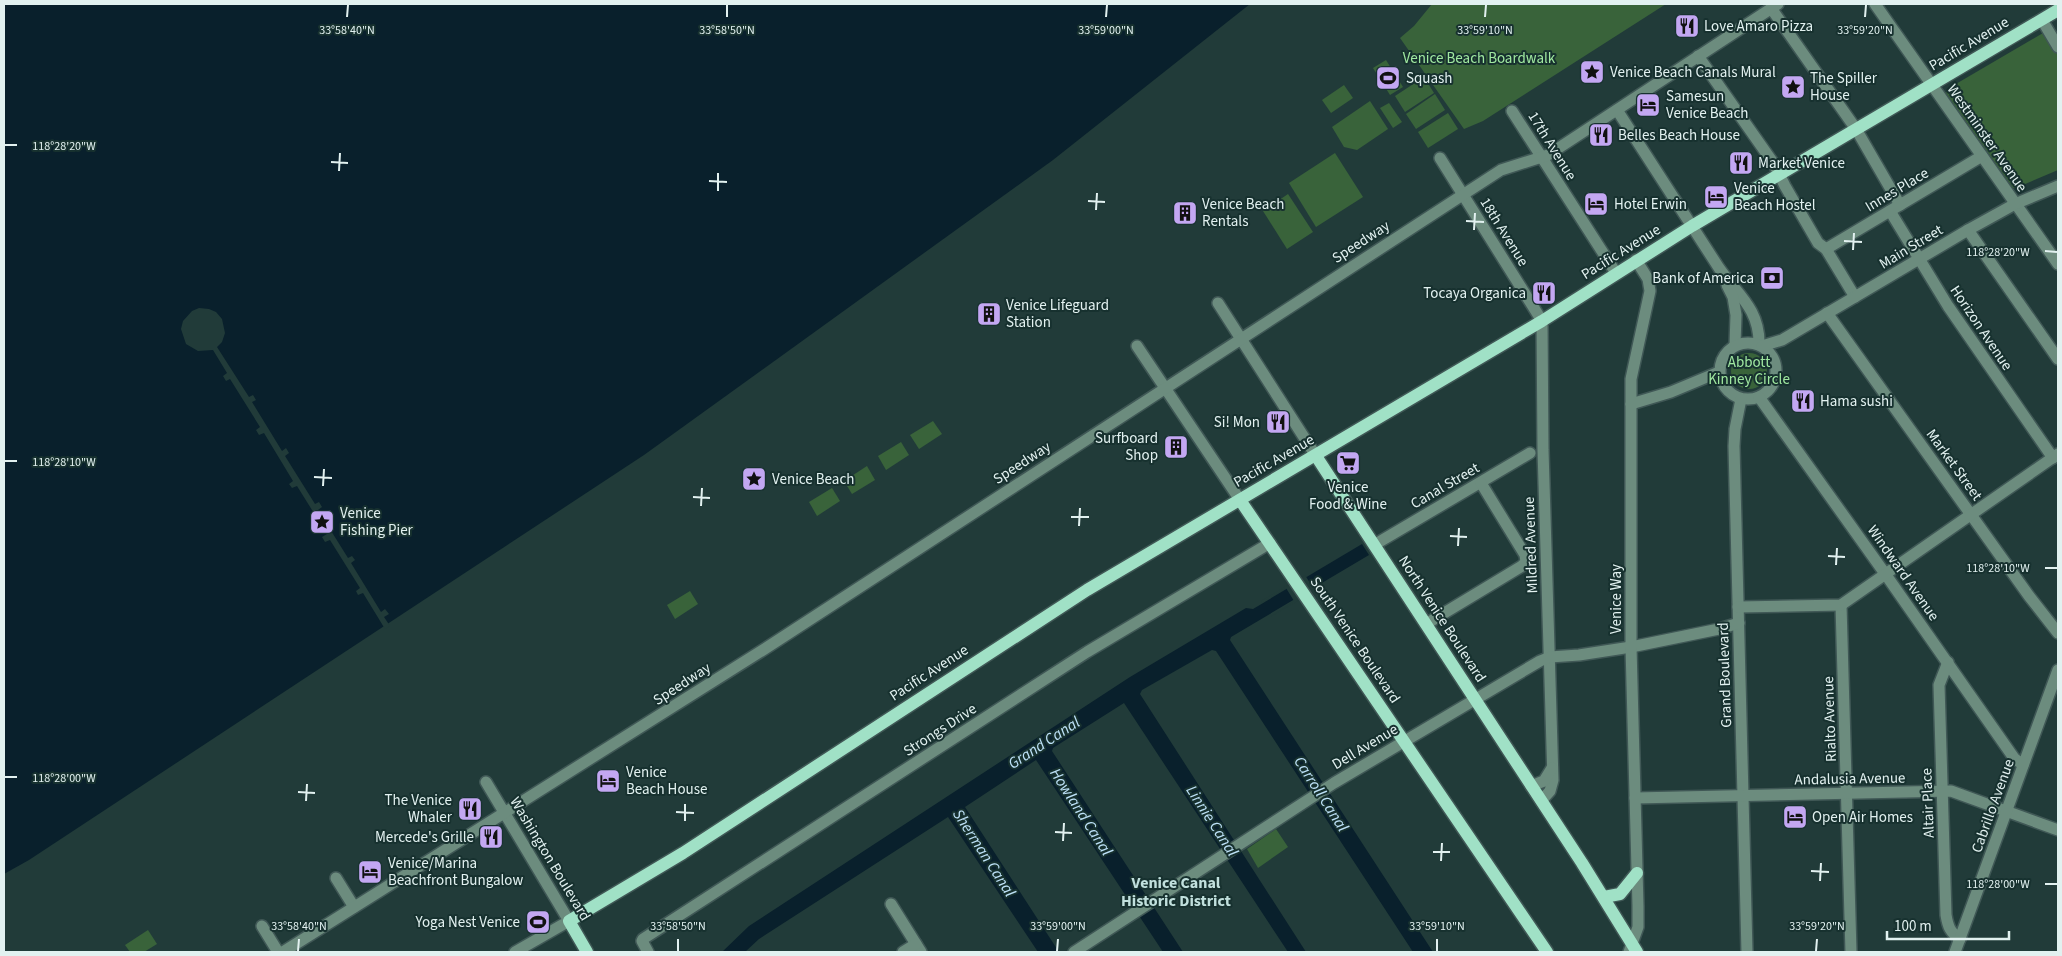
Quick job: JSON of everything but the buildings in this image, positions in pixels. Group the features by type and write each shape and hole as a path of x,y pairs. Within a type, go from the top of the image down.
{"main road":[{"name":"Pacific Avenue","path":"569,921 683,853 1087,590 1316,456 1542,321 1692,226 2058,10"},
{"name":"North Venice Boulevard","path":"1316,456 1604,896 1633,949"},
{"name":"South Venice Boulevard","path":"1240,500 1402,742 1546,952"},
{"path":"1604,896 1620,894 1637,873"},
{"name":"Washington Boulevard","path":"569,921 587,952"}],"street":[{"name":"Westminster Avenue","path":"1875,4 2058,264"},
{"name":"Speedway","path":"283,952 617,744 1500,170 1548,155 1774,6"},
{"name":"Horizon Avenue","path":"1774,6 1856,129 1918,259 1948,306 2056,456"},
{"path":"2042,20 2058,47"},
{"path":"1698,56 1774,164 1818,243 1826,249 1855,297"},
{"path":"1617,110 1727,280 1733,284 1758,322 1761,345"},
{"name":"17th Avenue","path":"1512,111 1540,158 1616,273"},
{"name":"Innes Place","path":"1826,249 1982,156"},
{"name":"18th Avenue","path":"1440,158 1542,321"},
{"name":"Main Street","path":"1761,345 1782,340 1968,230 2016,204 2058,186"},
{"path":"1968,230 2058,359"},
{"name":"Venice Way","path":"1633,949 1638,927 1631,647 1631,404 1632,372 1649,296 1648,280 1636,260"},
{"path":"1727,280 1736,315 1735,345"},
{"name":"North Venice Boulevard","path":"1218,303 1316,456"},
{"name":"Market Street","path":"1827,313 2058,633"},
{"name":"Mildred Avenue","path":"1541,801 1552,786 1543,450 1542,321"},
{"path":"1775,364 1782,340"},
{"path":"1747,342 1761,345 1770,353 1775,364 1776,377 1772,385 1759,397 1741,398 1726,389 1721,381 1719,372 1724,355 1735,345 1747,342"},
{"name":"South Venice Boulevard","path":"1137,346 1240,500"},
{"path":"1631,404 1671,392 1719,372"},
{"name":"Windward Avenue","path":"1759,397 2014,758 2023,766"},
{"name":"Grand Boulevard","path":"1741,398 1734,446 1747,952"},
{"name":"Canal Street","path":"1374,545 1530,453"},
{"path":"1738,607 1841,605 2056,456"},
{"path":"1426,624 1526,562 1525,555 1481,483"},
{"name":"Strongs Drive","path":"648,952 643,939 1087,652 1270,543"},
{"name":"Rialto Avenue","path":"1841,605 1848,795 1851,952"},
{"path":"1550,657 1579,655 1631,647 1719,629 1739,623"},
{"name":"Dell Avenue","path":"1074,952 1328,787 1474,699 1550,657"},
{"name":"Altair Place","path":"1948,662 1939,685 1947,926 1951,933 1960,940"},
{"name":"Cabrillo Avenue","path":"1955,952 2058,670"},
{"path":"1531,786 1544,781 1552,768"},
{"name":"Washington Boulevard","path":"486,782 569,921"},
{"name":"Andalusia Avenue","path":"1635,798 1958,792 2058,830"},
{"path":"336,878 354,907"},
{"path":"891,904 919,948 903,952"},
{"name":"Pacific Avenue","path":"515,952 569,921"},
{"path":"262,926 278,952"}],"green space":[{"name":"Venice Beach Boardwalk","path":"1432,4 1666,4 1483,121 1464,129 1400,38 1414,26"},
{"path":"2046,33 2058,54 2058,170 2013,188 1946,93 1949,88"},
{"name":"Squash","path":"1386,60 1403,87 1390,95 1373,68"},
{"path":"1424,77 1434,93 1405,112 1395,96"},
{"path":"1344,85 1353,98 1331,113 1322,100"},
{"path":"1435,94 1445,110 1416,129 1406,114"},
{"path":"1370,101 1388,129 1357,150 1344,147 1332,127"},
{"path":"1389,103 1402,122 1393,128 1380,108"},
{"path":"1448,113 1458,129 1428,148 1418,132"},
{"path":"1335,153 1363,197 1316,227 1289,183"},
{"path":"1288,194 1313,232 1287,249 1263,211"},
{"name":"Abbott Kinney Circle","path":"1749,353 1756,354 1762,358 1766,364 1766,378 1762,384 1756,388 1749,389 1742,388 1736,384 1732,378 1731,371 1732,364 1736,358 1742,354"},
{"path":"933,421 942,434 919,449 910,435"},
{"path":"901,442 909,455 886,470 878,456"},
{"path":"867,466 875,480 852,494 844,481"},
{"path":"832,488 840,501 817,516 809,502"},
{"path":"690,591 698,604 675,619 667,605"},
{"path":"1276,829 1288,847 1258,868 1247,849"},
{"path":"148,930 157,944 144,952 130,952 125,945"}],"water":[{"path":"4,4 1250,4 1053,160 644,455 29,860 4,874"},
{"path":"1362,544 1369,555 1231,637 1230,640 1433,952 1413,952 1216,651 1212,650 1142,690 1140,694 1306,952 1288,952 1124,703 1053,748 1052,751 1183,952 1163,952 1036,760 965,807 1059,952 1038,952 948,817 759,939 745,952 722,952 749,926 1130,677 1246,608 1253,609"}],"pier":[{"name":"Venice Fishing Pier","path":"199,308 216,312 222,319 225,333 222,342 217,347 249,397 253,395 256,400 252,402 282,451 286,448 289,453 285,456 315,504 319,502 322,507 318,510 348,558 352,556 355,560 351,563 381,612 385,609 389,614 384,617 390,626 385,629 363,593 358,595 356,591 360,588 330,540 325,542 322,537 327,534 297,486 292,488 289,484 293,481 264,433 259,435 256,430 260,427 230,379 226,381 223,376 227,373 213,350 198,351 186,344 181,329 183,321 192,311"},
{"path":"1305,575 1315,591 1270,617 1294,601 1286,588 1262,603 1261,601"}],"place":[{"name":"Love Amaro Pizza","path":"1687,26"},
{"name":"Venice Beach Canals Mural","path":"1592,72"},
{"name":"Squash","path":"1388,78"},
{"name":"The Spiller House","path":"1793,87"},
{"name":"Samesun Venice Beach","path":"1648,105"},
{"name":"Belles Beach House","path":"1601,135"},
{"name":"Market Venice","path":"1741,163"},
{"name":"Venice Beach Hostel","path":"1716,197"},
{"name":"Hotel Erwin","path":"1596,204"},
{"name":"Venice Beach Rentals","path":"1185,213"},
{"name":"Bank of America","path":"1772,278"},
{"name":"Tocaya Organica","path":"1544,293"},
{"name":"Venice Lifeguard Station","path":"989,314"},
{"name":"Hama sushi","path":"1803,401"},
{"name":"Si! Mon","path":"1278,422"},
{"name":"Surfboard Shop","path":"1176,447"},
{"name":"Venice Food & Wine","path":"1348,463"},
{"name":"Venice Beach","path":"754,479"},
{"name":"Venice Fishing Pier","path":"322,522"},
{"name":"Venice Beach House","path":"608,781"},
{"name":"The Venice Whaler","path":"470,809"},
{"name":"Open Air Homes","path":"1795,817"},
{"name":"Mercede's Grille","path":"491,837"},
{"name":"Venice/Marina Beachfront Bungalow","path":"370,872"},
{"name":"Yoga Nest Venice","path":"538,922"}],"district":[{"name":"Venice Canal Historic District","path":"1176,892"}],"water label":[{"name":"Grand Canal","path":"1044,743"},
{"name":"Carroll Canal","path":"1321,794"},
{"name":"Howland Canal","path":"1081,812"},
{"name":"Linnie Canal","path":"1212,821"},
{"name":"Sherman Canal","path":"984,853"}]}
